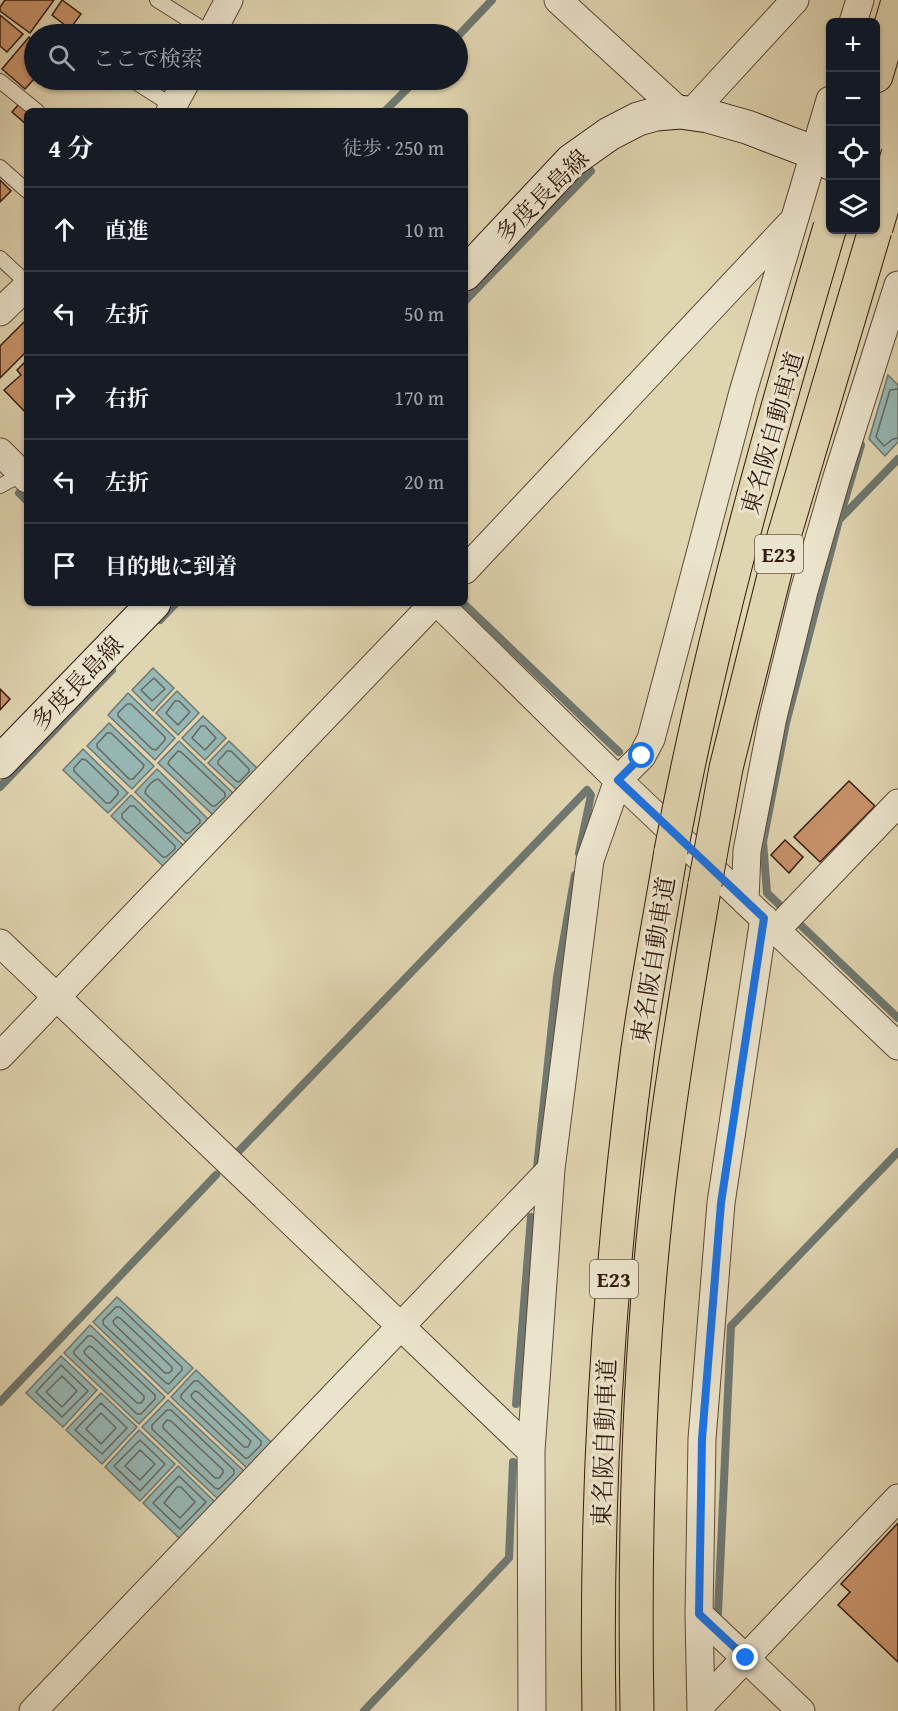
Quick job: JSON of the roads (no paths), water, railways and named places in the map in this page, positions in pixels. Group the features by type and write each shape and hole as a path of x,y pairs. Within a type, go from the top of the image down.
{"highway":[{"path":"877,72 898,1"},
{"name":"東名阪自動車道","path":"880,213 898,154"},
{"name":"東名阪自動車道","path":"599,1711 597,1613 608,1346 621,1197 638,1054 688,761 746,526 829,234"},
{"name":"東名阪自動車道","path":"637,1711 638,1469 646,1326 662,1167 676,1060 726,768 784,536 874,234"}],"main road":[{"name":"多度長島線","path":"468,271 571,160 609,134 638,119 656,114 685,112 747,127 823,158"},
{"path":"880,192 898,203"},
{"name":"多度長島線","path":"0,762 151,606"}],"street":[{"path":"216,24 229,0"},
{"path":"558,0 685,112 795,0"},
{"path":"854,18 860,0"},
{"path":"173,108 182,90"},
{"path":"532,1711 531,1451 550,1169 590,860 618,780 642,756 651,739 743,392 793,221 823,158 827,126"},
{"path":"468,567 793,221"},
{"path":"701,1708 699,1614 702,1439 721,1203 773,916 747,851 773,717 802,602 836,480 898,285"},
{"path":"0,312 24,288"},
{"path":"0,452 16,480"},
{"path":"0,1056 433,606"},
{"path":"439,606 618,780 773,916 898,1046"},
{"path":"773,916 898,804"},
{"path":"0,943 531,1451"},
{"path":"33,1711 550,1169"},
{"path":"701,1708 898,1498"},
{"path":"699,1614 801,1711"}],"lane":[{"path":"157,0 195,24"},
{"path":"0,81 33,108"},
{"path":"146,90 171,108"},
{"path":"0,167 24,188"},
{"path":"0,258 24,282"}],"water":[{"path":"888,375 898,385 898,442 885,456 869,439"},
{"path":"153,668 174,688 153,711 132,690"},
{"path":"177,691 199,713 178,735 156,713"},
{"path":"128,693 175,738 155,760 108,715"},
{"path":"203,716 226,738 205,760 182,738"},
{"path":"109,723 154,766 132,789 87,746"},
{"path":"179,741 235,795 214,816 158,763"},
{"path":"229,741 259,770 238,791 208,763"},
{"path":"83,749 128,793 108,813 63,770"},
{"path":"157,769 210,821 188,844 135,792"},
{"path":"131,795 185,847 165,868 111,816"},
{"path":"117,1297 193,1368 168,1394 93,1322"},
{"path":"90,1325 165,1397 139,1424 64,1353"},
{"path":"61,1356 97,1390 63,1427 26,1393"},
{"path":"196,1370 272,1443 247,1468 171,1397"},
{"path":"101,1393 137,1427 102,1464 66,1430"},
{"path":"168,1400 244,1471 218,1499 142,1427"},
{"path":"139,1430 175,1464 140,1501 105,1467"},
{"path":"178,1466 215,1502 180,1539 143,1503"}],"waterway":[{"path":"468,25 492,0"},
{"path":"388,108 406,90"},
{"path":"468,298 591,171"},
{"path":"861,445 786,723 763,842 767,893 898,1018"},
{"path":"840,519 898,459"},
{"path":"19,493 24,498"},
{"path":"160,620 173,606"},
{"path":"466,606 619,752"},
{"path":"0,787 112,670"},
{"path":"237,1153 587,790 591,795 579,853"},
{"path":"537,1168 557,977 575,875"},
{"path":"718,1613 731,1326 898,1152"},
{"path":"0,1402 216,1175"},
{"path":"516,1404 531,1217"},
{"path":"364,1711 509,1558 513,1462"}]}
